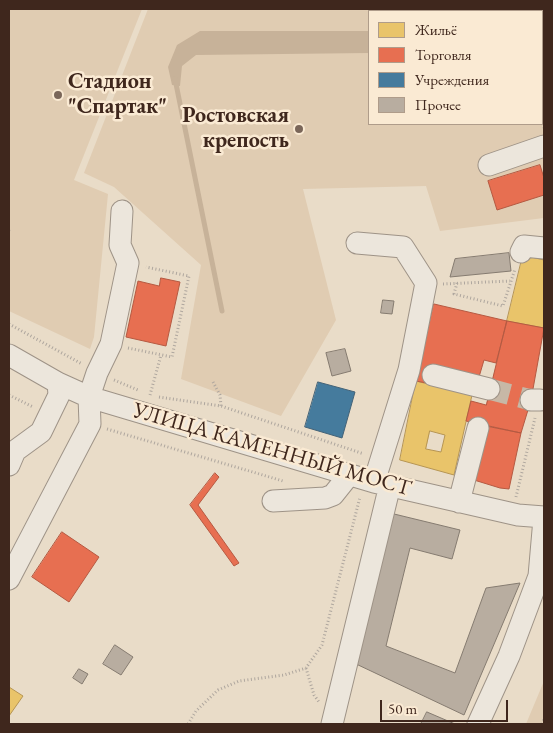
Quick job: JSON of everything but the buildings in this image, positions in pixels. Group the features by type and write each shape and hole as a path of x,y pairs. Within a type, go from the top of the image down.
{"street":[{"path":"489,165 544,146"},
{"path":"9,579 90,424 89,397 111,344 128,263 120,245 122,211"},
{"path":"332,724 380,460 420,372 426,283 403,247 357,243"},
{"path":"522,252 524,246 544,248"},
{"name":"УЛИЦА КАМЕННЫЙ МОСТ","path":"9,355 58,383 89,397 349,475 374,488 459,502 518,515 544,518"},
{"path":"420,372 489,389"},
{"path":"9,465 15,451 41,432 59,394 58,383"},
{"path":"89,397 100,427 101,437"},
{"path":"459,502 478,428"},
{"path":"273,501 325,498 333,495 349,475"},
{"path":"478,724 509,656 539,576 544,518"}],"path":[{"path":"111,344 172,357 189,276 128,263"},
{"path":"448,284 456,283 510,281 503,306 454,294 456,283"},
{"path":"9,324 98,373 150,395 221,406 380,460"},
{"path":"150,395 161,355"},
{"path":"213,382 220,395 221,406"},
{"path":"9,395 50,414"},
{"path":"518,515 516,496 535,400"},
{"path":"188,724 196,711 218,690 239,680 284,675 306,668 322,645 374,488"},
{"path":"306,668 314,695 332,724"},
{"path":"542,724 544,719"}],"shaded area":[{"name":"Стадион \"Спартак\"","path":"9,9 142,9 74,180 108,194 94,337 90,349 9,311"},
{"path":"148,9 544,9 544,218 440,231 426,186 303,189 336,320 281,416 181,379 201,265 114,187 84,173"},
{"path":"200,31 368,31 368,53 196,55 182,66 180,86 172,85 168,67 177,45"},
{"path":"544,681 544,724 526,724"}],"waterway":[{"path":"175,79 222,311"}],"tunnel":[{"path":"489,389 531,400"}],"place":[{"name":"Стадион \"Спартак\"","path":"58,95"},
{"name":"Ростовская крепость","path":"299,129"}]}
